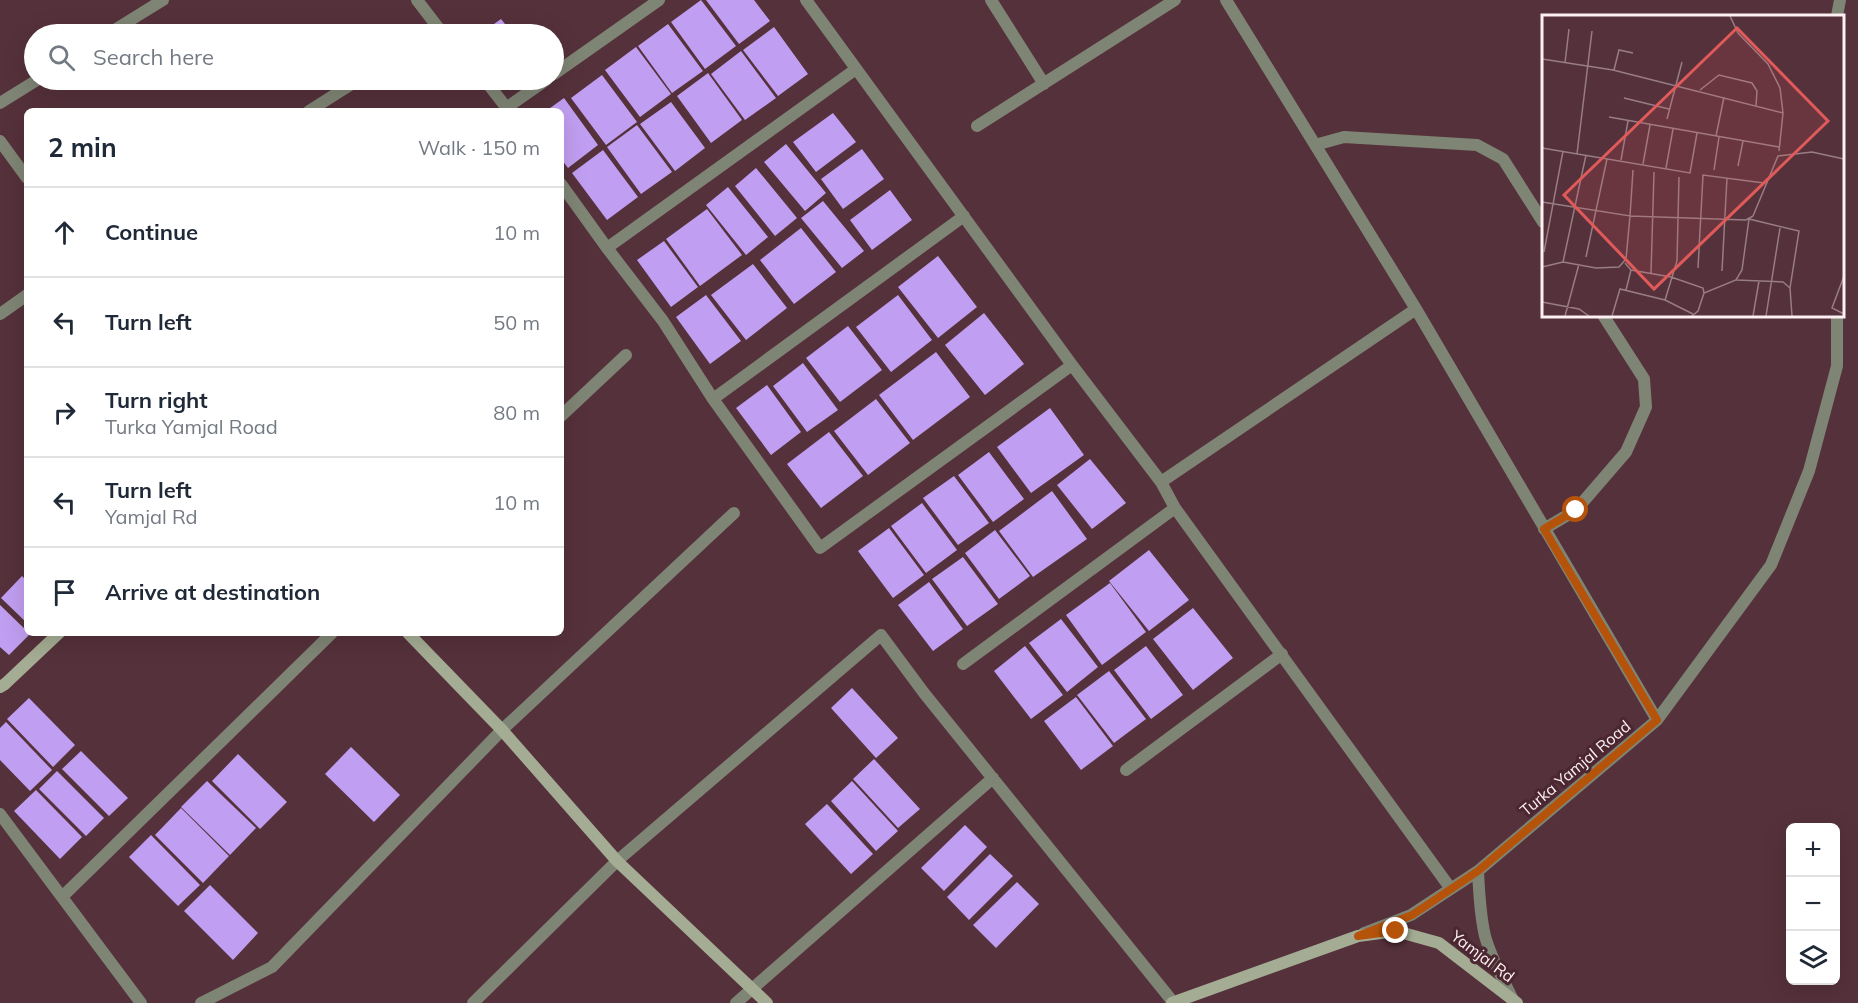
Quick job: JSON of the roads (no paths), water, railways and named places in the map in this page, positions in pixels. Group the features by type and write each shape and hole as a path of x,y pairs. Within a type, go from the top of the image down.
{"main road":[{"path":"0,687 56,636"},
{"path":"411,636 502,730 617,861 767,1003"},
{"name":"Yamjal Rd","path":"1358,936 1396,931 1439,943 1515,1002"},
{"name":"Turka Yamjal Road","path":"1173,1003 1358,936"}],"street":[{"path":"124,24 163,0"},
{"path":"417,0 431,24"},
{"path":"564,67 659,0"},
{"path":"806,0 1072,365 1161,482 1175,508 1451,889"},
{"path":"991,0 1044,84"},
{"path":"977,126 1175,0"},
{"path":"1226,0 1416,309 1657,720"},
{"path":"1837,15 1840,0"},
{"path":"608,248 856,69"},
{"path":"0,103 24,88"},
{"path":"314,108 342,90"},
{"path":"493,90 506,108"},
{"path":"508,108 533,90"},
{"path":"1315,145 1344,137 1477,145 1503,159 1542,220"},
{"path":"0,141 24,174"},
{"path":"564,188 663,321 713,399 819,548 1072,365"},
{"path":"713,399 964,216"},
{"path":"0,314 24,297"},
{"path":"1161,482 1416,309"},
{"path":"1544,529 1576,510 1626,452 1646,407 1644,379 1604,316"},
{"name":"Turka Yamjal Road","path":"1358,936 1412,915 1478,871 1657,720 1771,565 1809,471 1837,366 1837,316"},
{"path":"564,413 626,356"},
{"path":"963,664 1175,508"},
{"path":"201,1003 272,967 502,730 734,513"},
{"path":"473,1003 617,861 881,635 924,693 1173,1003"},
{"path":"62,897 329,636"},
{"path":"1126,770 1282,654"},
{"path":"735,1003 993,778"},
{"path":"0,814 141,1003"},
{"path":"1478,871 1486,937 1495,962 1515,1002"}]}
